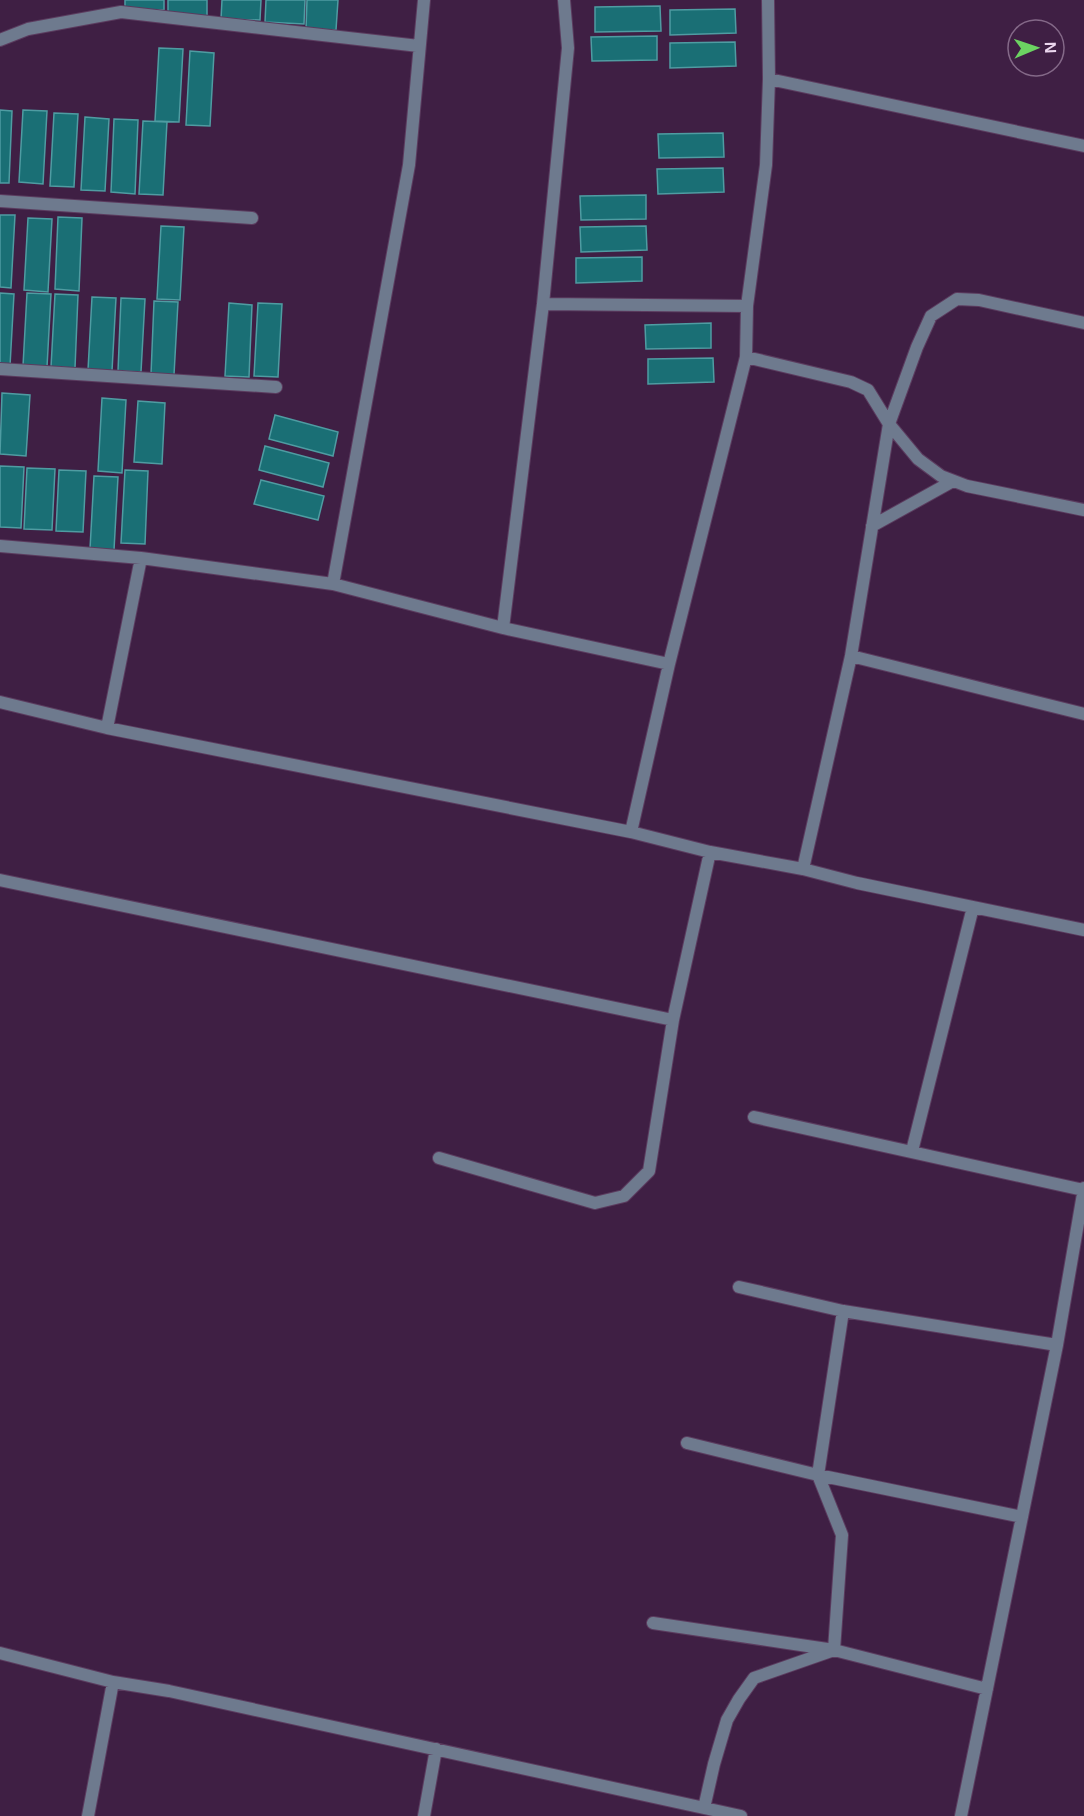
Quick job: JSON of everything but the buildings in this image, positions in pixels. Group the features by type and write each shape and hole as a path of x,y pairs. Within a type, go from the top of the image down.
{"street":[{"path":"333,585 409,165 424,0"},
{"path":"503,628 543,304 568,48 564,0"},
{"path":"632,832 669,664 747,357 747,306 766,165 769,80 768,0"},
{"path":"0,40 28,29 121,12 419,46"},
{"path":"769,80 1084,146"},
{"path":"0,201 252,218"},
{"path":"803,869 851,656 889,423 917,347 932,316 957,299 979,300 1084,323"},
{"path":"543,304 747,306"},
{"path":"747,357 851,382 868,390 889,423 918,459 941,476 967,486 1084,510"},
{"path":"0,369 276,387"},
{"path":"872,526 953,481"},
{"path":"0,546 141,558 333,585 503,628 669,664"},
{"path":"107,728 141,558"},
{"path":"851,656 1084,714"},
{"path":"0,702 107,728 632,832 710,852 803,869 857,883 1084,930"},
{"path":"439,1158 595,1203 624,1196 649,1171 673,1020 710,852"},
{"path":"0,880 673,1020"},
{"path":"912,1151 973,908"},
{"path":"754,1117 1084,1189 1058,1345 961,1816"},
{"path":"740,1287 843,1311 1058,1345"},
{"path":"834,1650 842,1535 818,1475 843,1311"},
{"path":"687,1443 818,1475 1022,1517"},
{"path":"653,1623 834,1650 987,1689"},
{"path":"705,1808 714,1764 727,1720 754,1678 834,1650"},
{"path":"0,1653 113,1682 169,1691 741,1816"},
{"path":"88,1816 113,1682"},
{"path":"424,1816 436,1749"}]}
